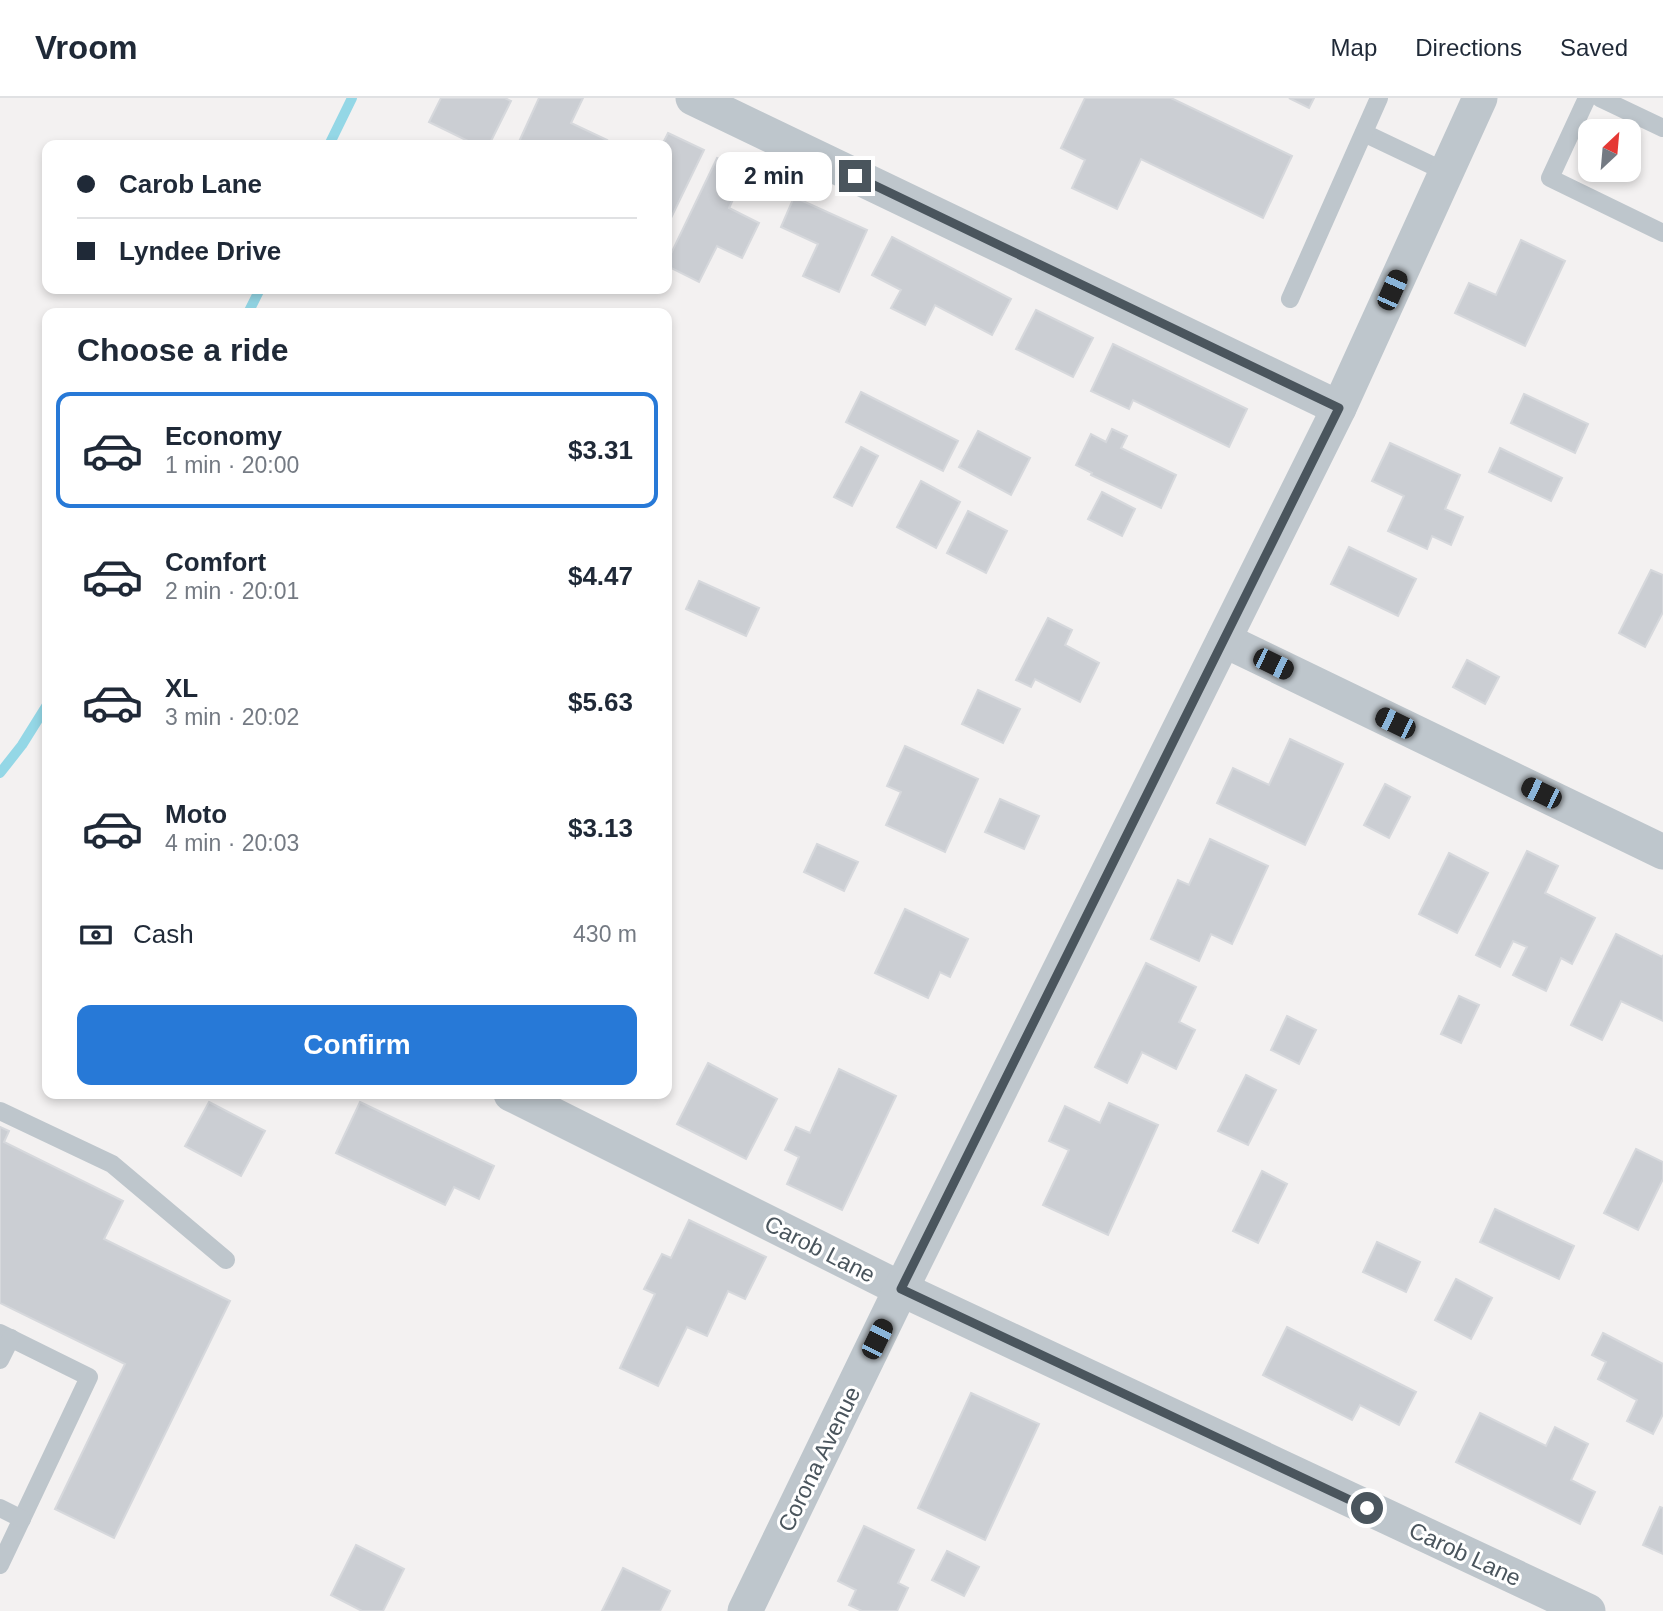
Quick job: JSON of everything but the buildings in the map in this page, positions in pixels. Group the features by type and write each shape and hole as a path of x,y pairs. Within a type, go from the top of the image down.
{"street":[{"path":"693,98 1339,408"},
{"name":"Corona Avenue","path":"745,1611 901,1289 1339,408 1480,98"},
{"path":"1224,640 1663,852"},
{"name":"Carob Lane","path":"521,1099 901,1289 1588,1611"}],"lane":[{"path":"1290,299 1379,98"},
{"path":"1587,98 1550,178 1663,233"},
{"path":"1600,98 1663,128"},
{"path":"1364,133 1446,172"},
{"path":"0,1111 112,1164 226,1260"},
{"path":"0,1360 5,1336 89,1377 0,1565"},
{"path":"0,1508 22,1519"}],"waterway":[{"path":"331,140 352,98"},
{"path":"250,308 258,294"},
{"path":"0,773 42,713"}],"route":[{"path":"855,176 1339,408 901,1289 1367,1508"}]}
